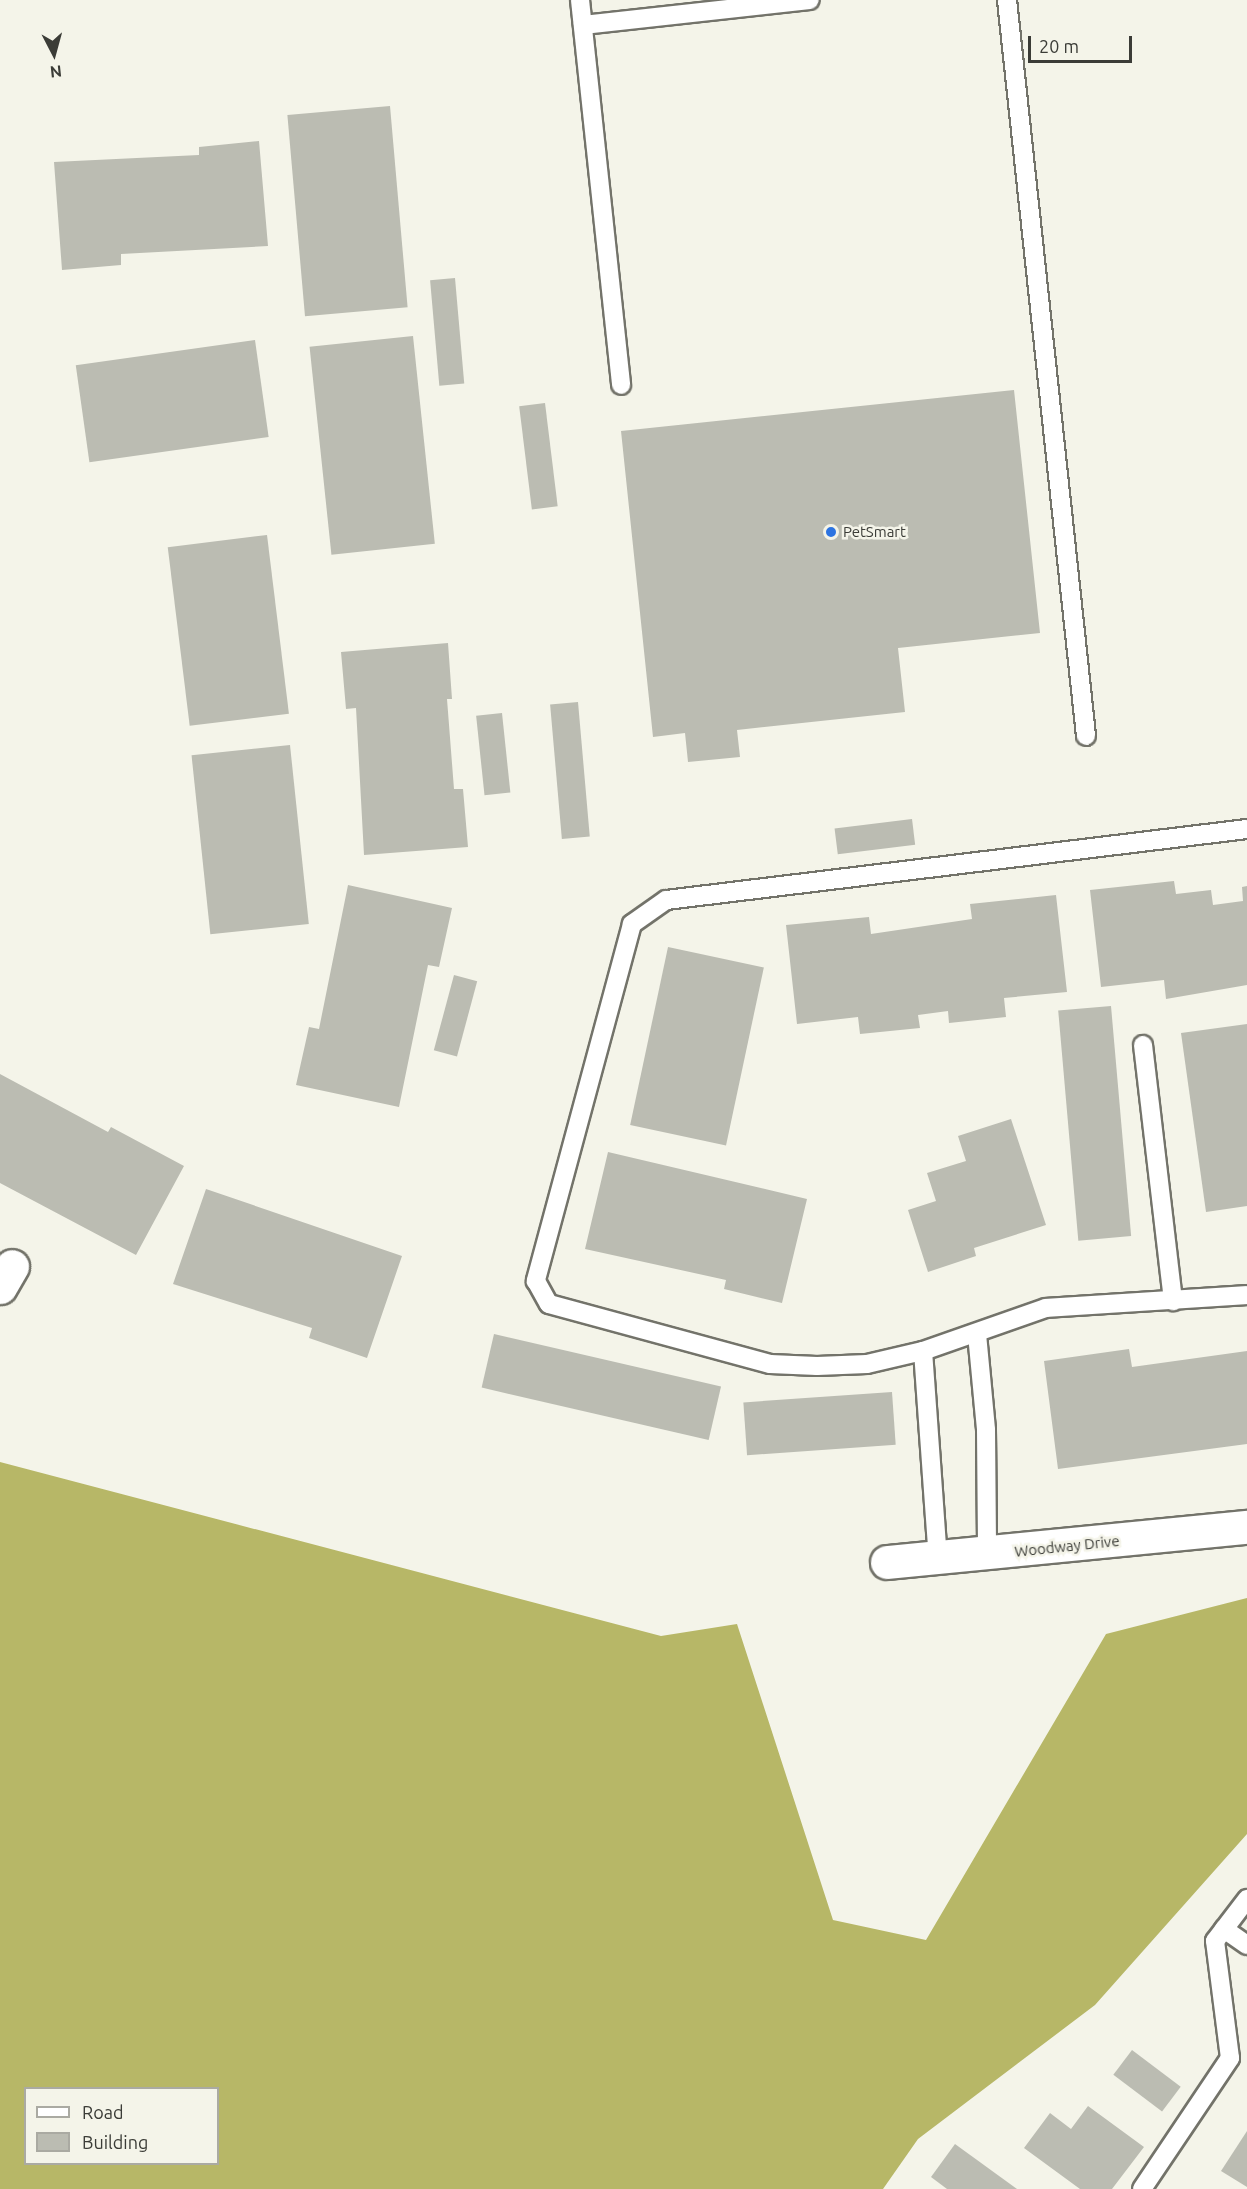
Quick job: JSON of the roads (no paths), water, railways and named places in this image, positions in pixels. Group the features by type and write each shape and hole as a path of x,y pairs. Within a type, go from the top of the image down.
{"street":[{"name":"Woodway Drive","path":"887,1563 1247,1527"}],"lane":[{"path":"580,0 621,385"},
{"path":"583,25 810,0"},
{"path":"1007,0 1086,736"},
{"path":"1247,830 666,900 632,924 536,1281 549,1304 770,1364 867,1364 923,1351 1046,1308 1247,1295"},
{"path":"1143,1045 1173,1301"},
{"path":"977,1334 986,1430 987,1554"},
{"path":"923,1351 938,1558"},
{"path":"1142,2189 1230,2058 1215,1941 1247,1899"},
{"path":"1224,1929 1247,1945"}],"place":[{"name":"PetSmart","path":"831,532"}]}
